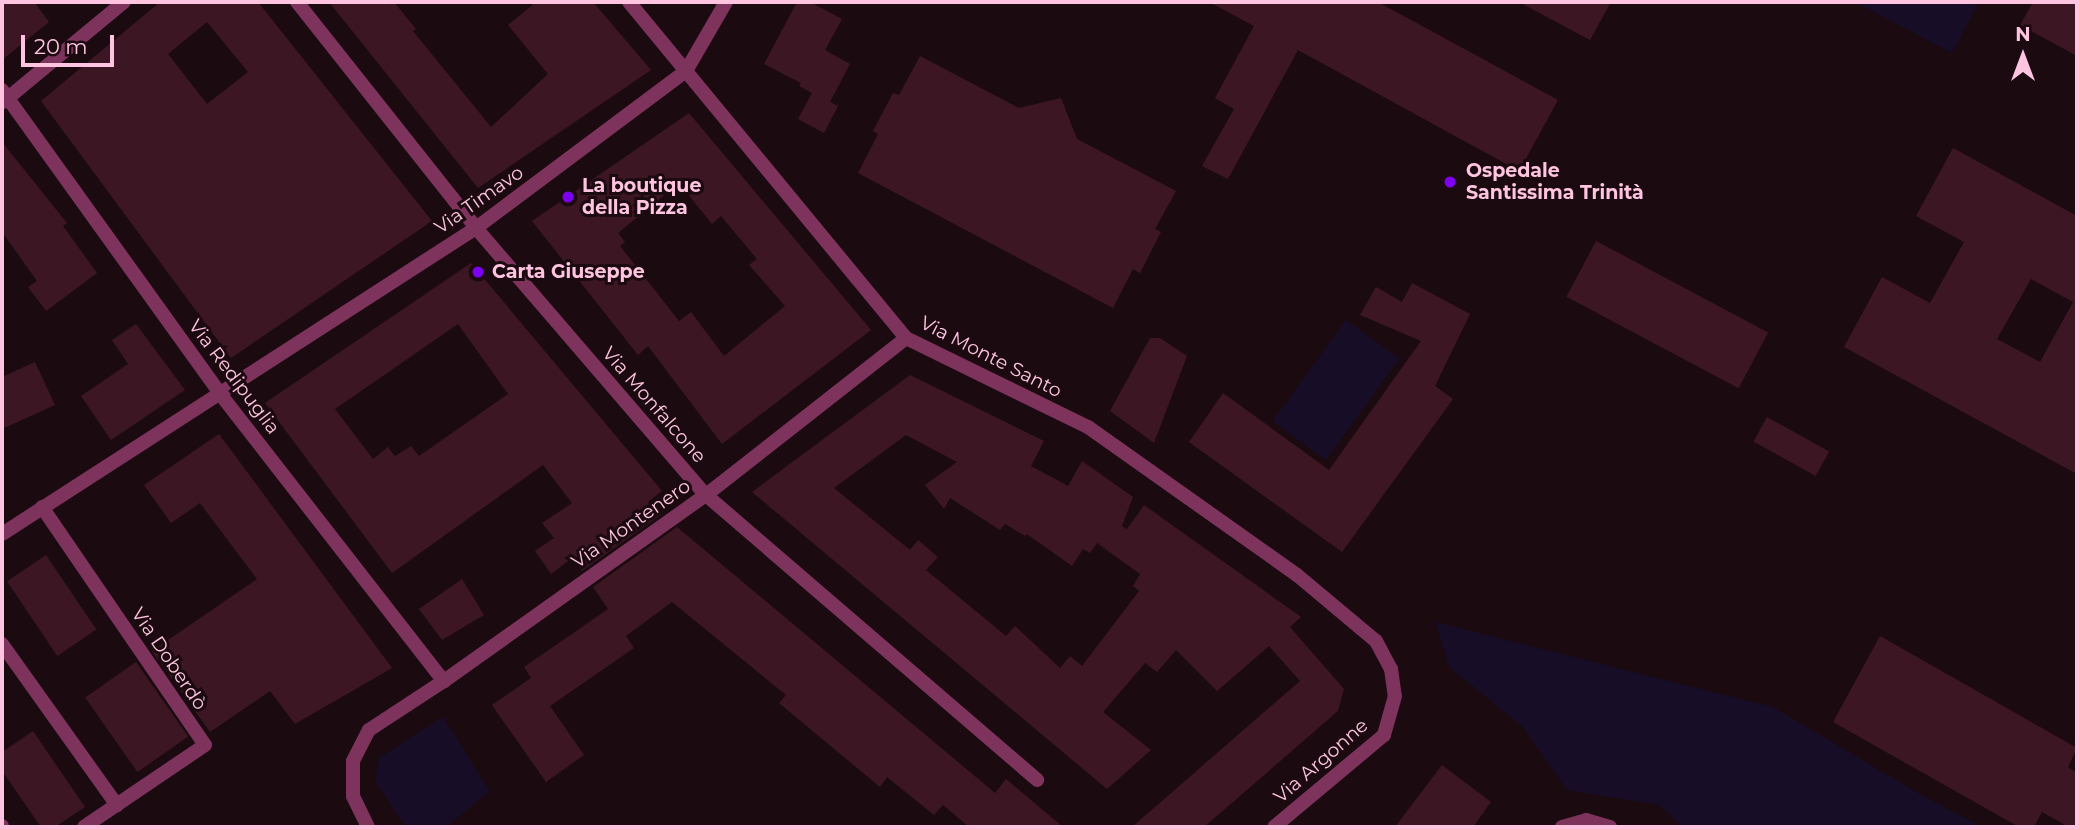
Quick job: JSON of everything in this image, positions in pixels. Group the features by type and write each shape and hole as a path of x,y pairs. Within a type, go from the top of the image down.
{"street":[{"path":"4,97 124,2"},
{"name":"Via Monfalcone","path":"297,2 477,228 706,495 1037,780"},
{"name":"Via Monte Santo","path":"629,2 906,338 1088,427 1297,575 1376,640"},
{"name":"Via Timavo","path":"221,395 477,228 686,71 726,2"},
{"name":"Via Redipuglia","path":"4,97 221,395 444,681"},
{"name":"Via Montenero","path":"368,827 353,796 352,761 369,730 444,681 706,495 906,338"},
{"path":"2,534 221,395"},
{"name":"Via Doberdò","path":"42,508 205,745 84,827"},
{"name":"Via Argonne","path":"1274,827 1384,735 1395,696 1391,669 1376,640"},
{"path":"2,644 117,804"},
{"path":"1562,827 1586,820 1610,827"}],"shaded area":[{"path":"1855,2 1979,2 1952,53"},
{"path":"1346,320 1399,359 1326,460 1273,421"},
{"path":"1435,622 1773,707 1916,792 1983,827 1683,827 1660,805 1567,790 1523,727 1449,667"},
{"path":"443,717 490,791 446,827 406,827 375,781 379,758"}],"building":[{"path":"2,2 34,2 49,22 2,60"},
{"path":"160,2 258,2 432,221 231,358 41,101","holes":["207,22 248,72 207,104 168,54"]},
{"path":"329,2 394,2 416,29 413,31 491,127 548,74 508,25 536,2 593,2 651,70 478,188"},
{"path":"797,2 810,2 842,19 825,50 850,64 830,102 838,106 824,133 798,119 812,93 799,86 801,83 764,64"},
{"path":"1209,2 1378,2 1558,100 1519,171 1298,50 1228,179 1202,166 1234,109 1215,98 1254,26"},
{"path":"1519,2 1611,2 1590,40"},
{"path":"2033,2 2077,2 2077,56 2020,25"},
{"path":"920,56 1019,108 1061,98 1077,139 1176,191 1155,229 1161,232 1140,273 1133,269 1113,308 858,173 878,134 873,131 893,93 899,95"},
{"path":"689,113 871,330 722,444 648,346 638,355 532,221","holes":["679,183 712,224 721,216 757,259 749,265 785,306 724,356 691,312 679,321 620,246 625,242 618,233"]},
{"path":"2,142 67,223 63,226 97,273 46,311 28,287 37,281 2,232"},
{"path":"1953,148 2077,216 2077,474 1844,347 1882,277 1930,303 1964,242 1916,216","holes":["2031,279 2073,302 2040,362 1997,339"]},
{"path":"1596,241 1768,333 1739,388 1566,297"},
{"path":"471,263 662,491 648,502 662,514 582,571 572,558 551,574 535,551 554,538 542,523 572,503 543,465 392,573 265,403","holes":["458,324 508,394 419,456 411,446 395,456 388,447 373,459 335,409"]},
{"path":"1412,283 1470,314 1435,386 1453,399 1342,552 1189,442 1223,393 1329,470 1421,341 1360,315 1376,287 1402,302"},
{"path":"136,324 185,390 111,440 81,396 128,364 112,340"},
{"path":"1150,338 1160,338 1187,356 1154,443 1110,411"},
{"path":"35,362 55,405 2,429 2,377"},
{"path":"910,375 1044,441 1031,466 1068,486 1082,461 1133,497 1122,526 1127,529 1144,505 1301,617 1290,627 1344,689 1338,711 1204,827 1132,827 1300,681 1269,646 1217,691 1176,650 1157,672 1145,663 1103,712 1151,750 1107,789 752,492","holes":["906,435 957,462 925,485 944,509 950,498 1000,530 1005,524 1025,536 1027,534 1072,566 1083,549 1090,553 1097,543 1140,574 1133,586 1139,591 1082,666 1070,656 1060,668 1015,626 1006,636 926,570 938,557 918,540 910,550 834,488"]},
{"path":"1767,417 1829,451 1816,476 1753,441"},
{"path":"219,434 392,668 295,724 270,691 210,732 152,651 257,579 200,503 171,523 144,485"},
{"path":"677,527 995,793 1006,779 1063,827 969,827 943,805 934,815 887,777 880,787 779,703 786,695 672,602 626,636 634,648 550,706 584,755 546,782 492,705 531,678 524,667 608,609 593,587"},
{"path":"46,555 96,630 57,656 7,581"},
{"path":"462,579 484,615 442,640 419,609"},
{"path":"1880,636 2077,748 2068,767 2077,773 2077,827 2069,827 2042,812 2034,827 2019,827 1833,722"},
{"path":"136,662 188,737 137,772 85,698"},
{"path":"33,731 85,807 55,827 41,827 2,771 2,752"},
{"path":"1442,765 1491,802 1473,827 1395,827"}],"place":[{"name":"Ospedale Santissima Trinità","path":"1450,182"},
{"name":"La boutique della Pizza","path":"568,197"},
{"name":"Carta Giuseppe","path":"478,272"}]}
